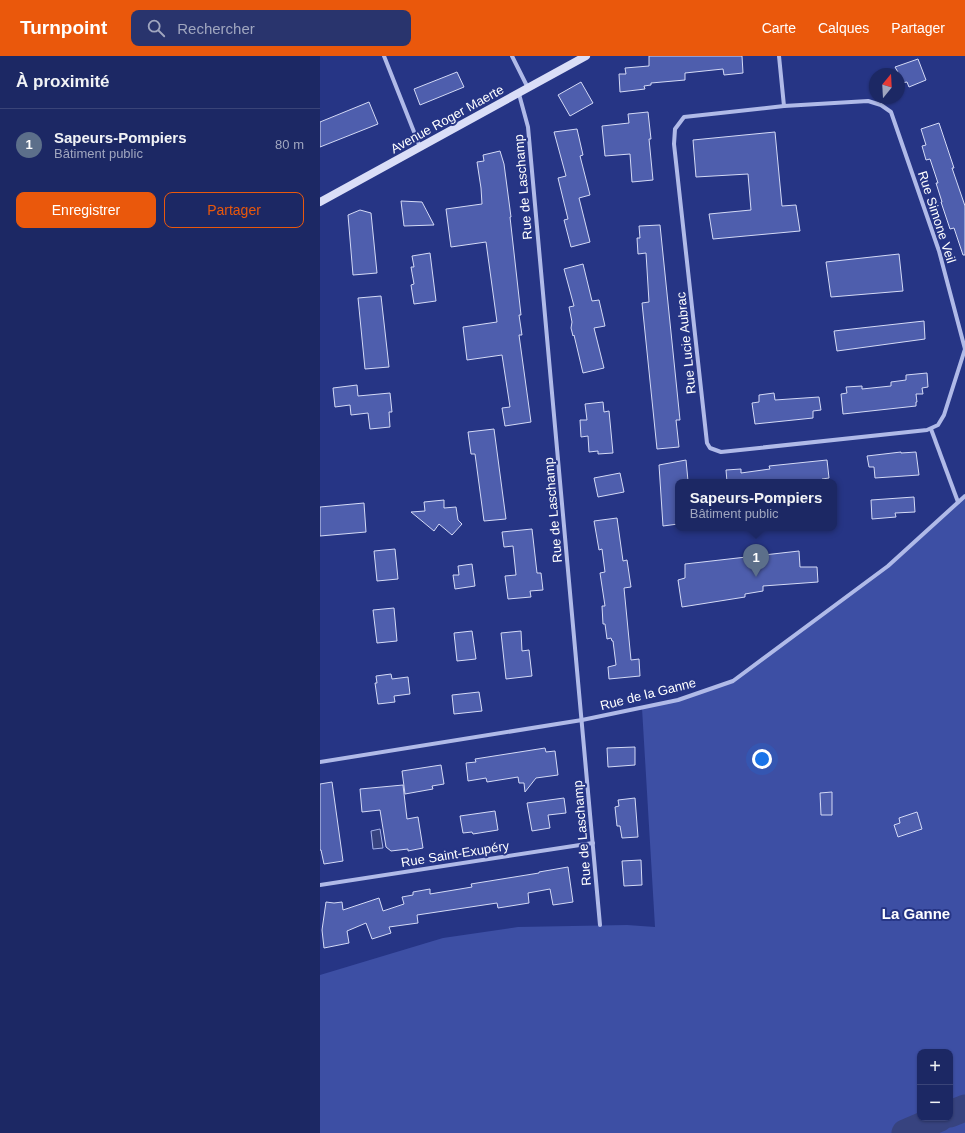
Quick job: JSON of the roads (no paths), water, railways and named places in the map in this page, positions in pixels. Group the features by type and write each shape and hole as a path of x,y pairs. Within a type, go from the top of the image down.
{"main road":[{"name":"Avenue Roger Maerte","path":"320,202 586,56"}],"street":[{"path":"384,56 420,147"},
{"path":"512,56 528,88"},
{"path":"780,56 784,106"},
{"name":"Rue de Laschamp","path":"519,94 528,127 600,925"},
{"name":"Rue Simone Veil","path":"784,106 868,101 881,105 890,112 939,251 965,349 944,415 938,425 931,429"},
{"name":"Rue Lucie Aubrac","path":"784,106 684,117 675,129 674,144 707,443 710,448 721,452 931,429"},
{"path":"931,429 958,502"},
{"name":"Rue de la Ganne","path":"320,762 582,720 678,700 733,681 888,566 965,496"},
{"name":"Rue Saint-Exupéry","path":"320,885 593,843"}],"waterway":[{"path":"953,1113 965,1108"},
{"path":"905,1133 933,1121"}],"place":[{"name":"Sapeurs-Pompiers","path":"756,577"}],"district":[{"name":"La Ganne","path":"916,913"}]}
